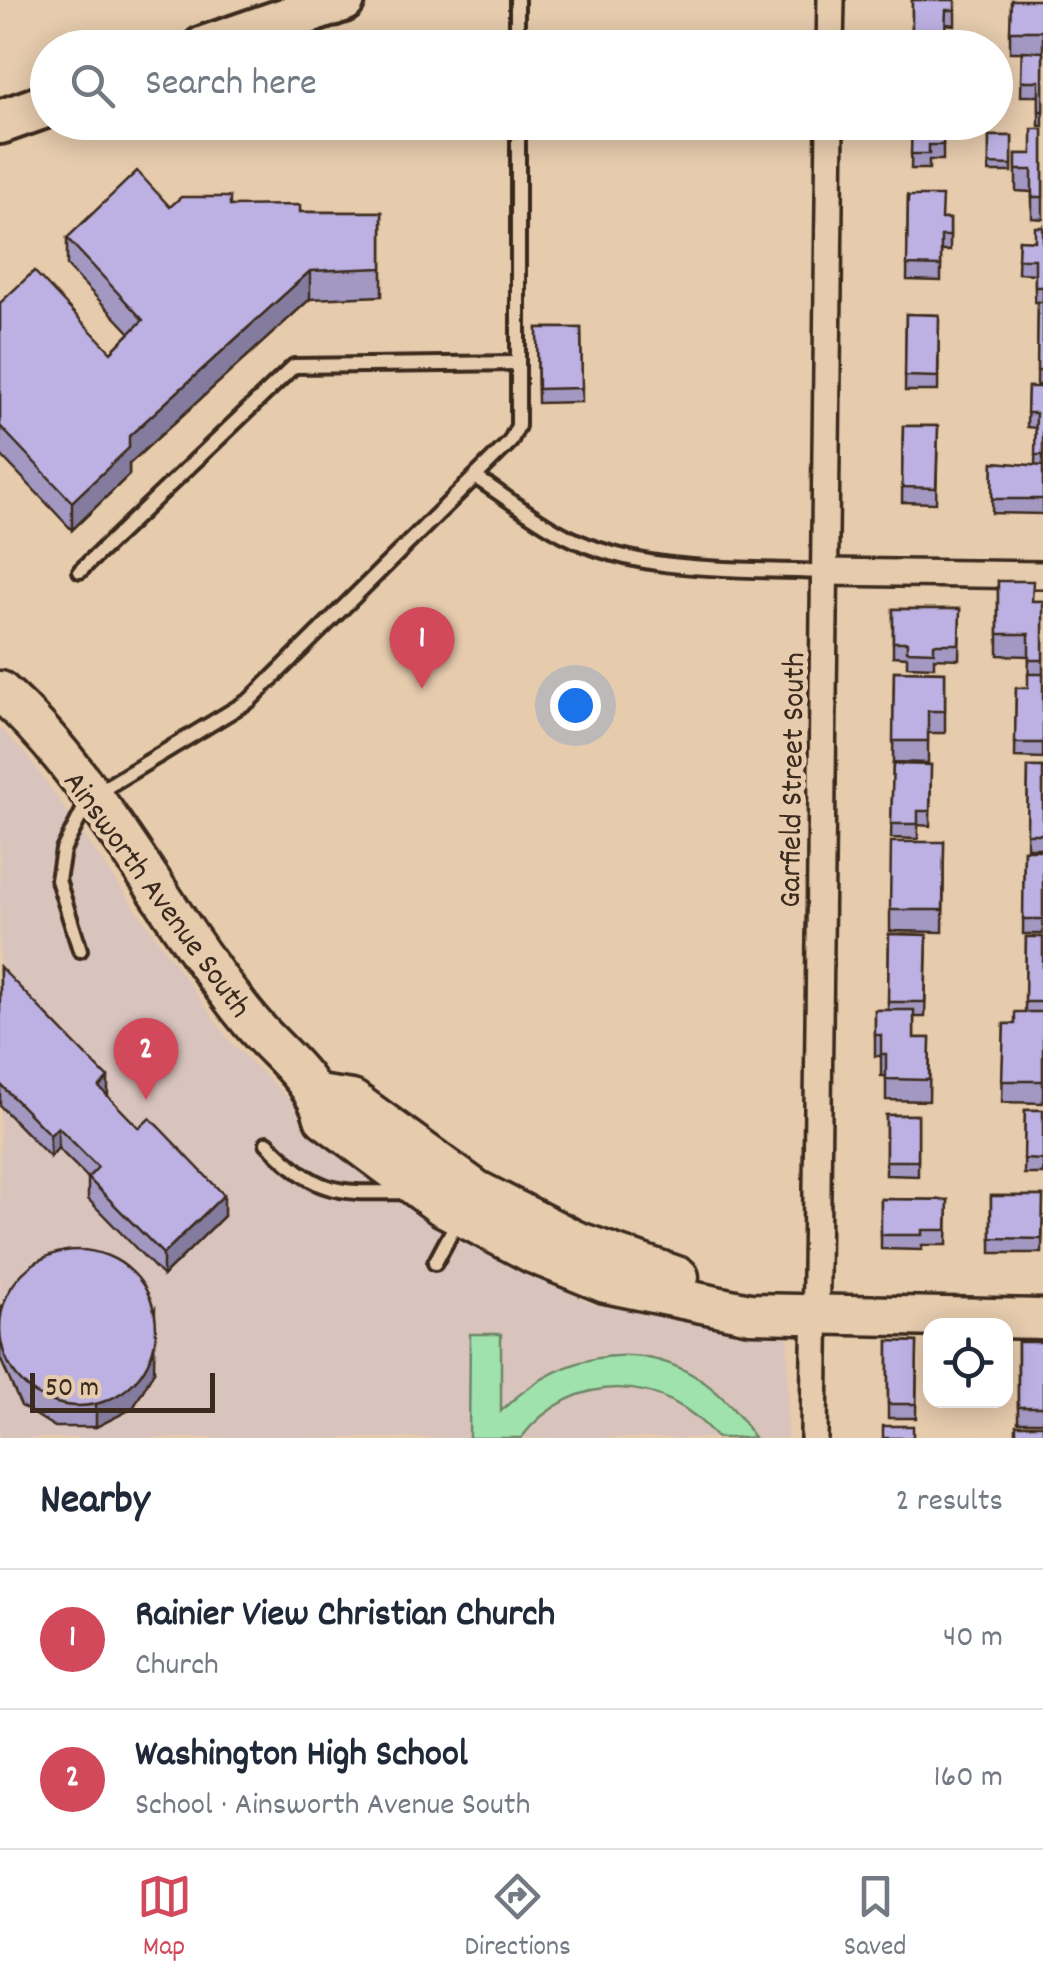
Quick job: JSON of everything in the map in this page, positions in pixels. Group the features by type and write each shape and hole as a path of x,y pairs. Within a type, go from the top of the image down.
{"main road":[{"path":"256,30 343,0"},
{"path":"0,122 30,111"}],"street":[{"path":"830,30 831,0"},
{"name":"Garfield Street South","path":"814,1438 830,140"},
{"path":"824,572 1043,575"},
{"name":"Ainsworth Avenue South","path":"0,691 31,721 90,797 250,1021 318,1095 324,1118 460,1216 534,1254 605,1283 750,1313 1043,1320"},
{"name":"Ainsworth Avenue South","path":"318,1095 352,1100 476,1190 576,1241 656,1272 766,1297 816,1316"}],"lane":[{"path":"517,0 518,30"},
{"path":"80,950 58,880 62,850 90,797 250,700 510,442 518,426 518,140"},
{"path":"80,571 294,366 518,362"},
{"path":"475,477 566,536 614,556 696,567 824,572"},
{"path":"267,1143 301,1178 348,1193 424,1192"},
{"path":"436,1263 460,1216"}],"shaded area":[{"path":"0,728 26,754 231,1043 351,1158 462,1242 590,1303 788,1338 787,1438 0,1438"}],"green space":[{"path":"470,1334 501,1334 501,1411 533,1385 566,1367 601,1357 635,1356 668,1364 700,1380 729,1404 754,1438 717,1438 672,1401 619,1388 592,1391 566,1400 542,1416 521,1438 469,1438"}],"building":[{"path":"912,0 955,0 955,10 946,10 945,30 912,30"},
{"path":"1011,0 1043,0 1043,31 1010,30"},
{"path":"1022,51 1043,52 1043,111 1039,111 1039,81 1021,81"},
{"path":"1032,129 1043,129 1043,197 1032,197 1032,170 1016,170 1016,154 1032,154"},
{"path":"911,140 943,140 943,145 929,145 929,154 911,154"},
{"path":"989,140 1012,140 1012,165 989,164"},
{"path":"137,171 170,207 181,197 230,197 230,206 300,205 300,212 382,212 382,268 310,271 129,436 129,448 72,502 0,426 0,303 34,271 111,352 143,320 67,238"},
{"path":"908,196 942,196 941,219 950,219 950,236 941,236 941,266 907,265"},
{"path":"1035,227 1043,227 1043,287 1035,287 1035,259 1018,259 1019,240 1035,241"},
{"path":"1038,302 1043,302 1043,371 1037,371"},
{"path":"906,314 939,315 938,377 905,376"},
{"path":"537,328 581,328 582,388 538,389"},
{"path":"1028,387 1043,387 1043,455 1035,455 1036,413 1027,413"},
{"path":"903,426 938,426 936,488 902,487"},
{"path":"993,462 1043,466 1043,499 992,499"},
{"path":"998,581 1033,581 1032,601 1043,601 1043,660 1029,660 1029,634 998,634"},
{"path":"893,609 960,609 959,644 934,644 934,652 907,651 907,642 893,642"},
{"path":"894,671 945,672 945,711 928,711 928,741 893,741"},
{"path":"1028,674 1043,674 1043,743 1015,743 1016,688 1028,688"},
{"path":"893,764 931,765 930,811 918,811 918,824 891,824"},
{"path":"1028,767 1043,767 1043,834 1027,834"},
{"path":"891,842 944,842 943,910 890,910"},
{"path":"1024,850 1043,850 1043,919 1023,919"},
{"path":"889,934 927,935 925,1002 888,1002"},
{"path":"1026,937 1043,937 1043,1002 1025,1002"},
{"path":"0,967 108,1078 99,1087 139,1128 150,1118 224,1195 163,1254 88,1178 98,1167 58,1127 50,1135 0,1084"},
{"path":"875,1010 914,1010 914,1038 930,1038 929,1080 886,1079 886,1054 881,1054 881,1035 875,1035"},
{"path":"1015,1012 1043,1012 1043,1081 1002,1081 1004,1024 1015,1024"},
{"path":"1025,1110 1043,1110 1043,1160 1024,1159"},
{"path":"886,1115 918,1115 918,1161 886,1161"},
{"path":"991,1196 1043,1196 1042,1239 991,1238"},
{"path":"881,1199 948,1200 947,1230 922,1230 922,1235 881,1235"},
{"path":"78,1250 108,1256 133,1273 150,1298 156,1328 150,1358 133,1383 108,1400 78,1406 48,1400 23,1383 6,1358 0,1328 6,1298 23,1273 48,1256"},
{"path":"888,1341 917,1342 916,1404 888,1404"},
{"path":"1018,1342 1043,1342 1043,1407 1018,1407"},
{"path":"1016,1425 1043,1425 1043,1438 1016,1438"},
{"path":"883,1426 913,1426 913,1438 883,1438"}],"place":[{"name":"Rainier View Christian Church","path":"422,689"},
{"name":"Washington High School","path":"146,1100"}]}
